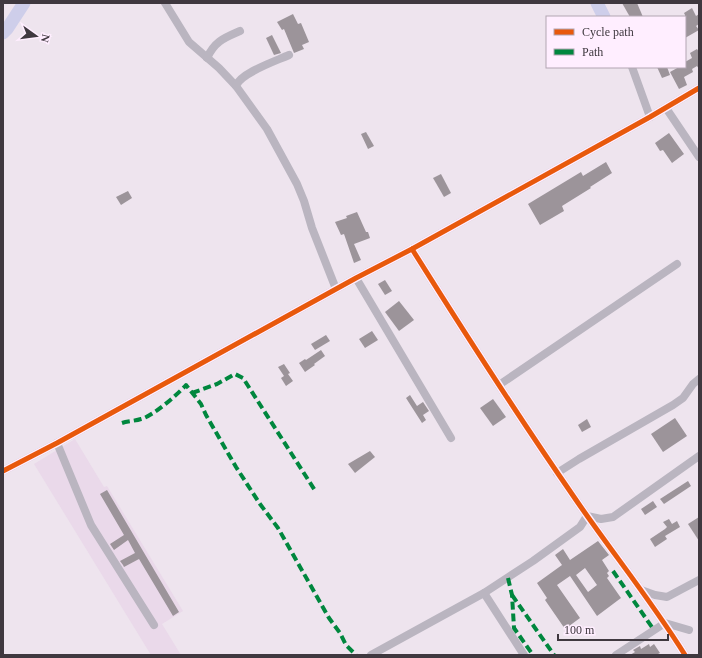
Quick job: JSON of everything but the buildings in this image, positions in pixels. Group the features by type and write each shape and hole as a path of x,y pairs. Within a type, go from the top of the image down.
{"street":[{"path":"165,3 189,42 219,68 236,86 267,129 297,184 312,228 336,289"},
{"path":"207,58 212,49 221,40 240,31"},
{"path":"236,86 237,82 243,77 289,55"},
{"path":"632,68 650,117"},
{"path":"3,471 57,443 356,278 412,249 650,117 699,88"},
{"path":"666,108 699,157"},
{"path":"412,249 453,316 557,473 665,623 684,655"},
{"path":"499,385 677,264"},
{"path":"356,278 451,438"},
{"path":"557,473 673,405 683,398 699,379"},
{"path":"57,443 91,525 154,625"},
{"path":"587,516 601,519 613,517 699,456"},
{"path":"371,655 484,593 534,561 580,527 587,516"},
{"path":"640,590 655,595 667,596 699,580"},
{"path":"484,593 524,655"},
{"path":"616,655 665,623 689,630"}],"shaded area":[{"path":"75,439 104,487 107,486 183,611 162,624 181,655 151,655 34,464"}],"waterway":[{"path":"3,33 24,3"},
{"path":"597,3 604,16"}],"marked path":[{"path":"192,393 217,384 235,374 243,378 316,492"},
{"path":"122,423 141,419 152,414 186,385 201,404 236,467 260,504 278,528 329,618 340,633 346,645 356,655"},
{"path":"613,571 654,630"},
{"path":"508,578 512,595 514,628 533,655"},
{"path":"512,595 554,655"}],"cycle path":[{"path":"3,471 57,443 356,278 412,249 650,117 699,88"},
{"path":"412,249 532,436 685,655"}]}
